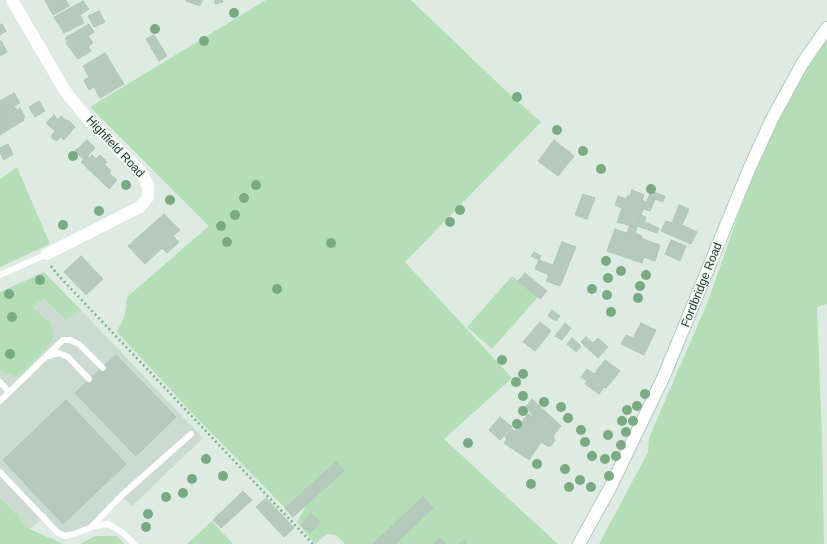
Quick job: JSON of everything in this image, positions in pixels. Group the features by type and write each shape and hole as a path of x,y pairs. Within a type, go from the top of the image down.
{"street":[{"name":"Highfield Road","path":"12,0 64,91 88,119 142,173 148,186 148,197 140,207 47,254"},
{"name":"Fordbridge Road","path":"578,544 610,488 664,376 772,119 802,64 827,28"}],"lane":[{"path":"0,275 47,254"},
{"path":"0,401 63,340 70,340 79,344 103,368"},
{"path":"48,356 59,353 68,357 89,379"},
{"path":"0,382 9,392"},
{"path":"92,527 121,496 191,434"},
{"path":"0,472 58,533 65,536 92,527 108,524 116,528 134,544"}],"path":[{"path":"47,254 50,264 56,274 313,544"}],"shaded area":[{"path":"44,299 66,319 80,309 203,438 132,506 121,496 92,527 65,536 43,518 30,529 0,497 0,369 6,374 18,377 49,345 54,337 52,325 33,307"}],"green space":[{"path":"266,0 411,0 505,90 541,122 405,262 512,378 444,439 558,544 345,544 336,535 327,534 315,544 297,522 307,504 344,471 336,462 285,508 193,414 117,332 125,315 127,297 209,226 90,107"},
{"path":"827,35 827,304 817,307 824,544 599,544 648,452 649,438 708,301 772,119"},
{"path":"17,167 50,244 0,267 0,179"},
{"path":"44,272 80,309 66,320 44,299 33,307 52,325 54,337 49,345 18,377 6,374 0,369 0,292"},
{"path":"512,276 538,297 492,349 467,327"},
{"path":"0,497 30,529 63,544 0,544"},
{"path":"212,521 233,544 187,544"},
{"path":"95,536 117,536 124,544 80,544"}],"building":[{"path":"45,0 66,0 69,6 53,15"},
{"path":"186,0 202,0 200,6 186,1"},
{"path":"215,0 222,0 223,2 215,4"},
{"path":"83,1 89,9 80,15 84,23 64,33 54,17"},
{"path":"99,11 105,22 94,27 88,16"},
{"path":"2,24 6,31 0,35 0,25"},
{"path":"89,24 94,32 88,36 93,43 88,47 91,51 78,59 66,43 68,42 65,38"},
{"path":"154,35 167,56 159,61 146,39"},
{"path":"1,41 7,52 0,56 0,42"},
{"path":"105,53 124,84 100,98 94,87 89,90 84,80 89,77 83,66"},
{"path":"14,93 20,103 14,106 17,110 20,108 25,117 23,118 24,120 0,135 0,101"},
{"path":"39,101 45,111 35,117 29,107"},
{"path":"54,115 58,120 61,116 66,121 68,120 75,127 64,140 61,137 56,141 51,137 55,131 46,123"},
{"path":"87,140 95,148 84,160 75,151"},
{"path":"554,140 574,156 558,176 538,161"},
{"path":"8,144 13,154 4,160 0,153 0,148"},
{"path":"92,155 96,159 100,155 107,162 104,164 111,171 109,173 117,180 109,189 81,162 87,156 90,158"},
{"path":"632,190 644,195 642,200 646,202 636,227 617,222 622,208 615,205 618,196 626,199 628,195 630,196"},
{"path":"651,191 665,196 663,202 655,199 650,211 644,209"},
{"path":"583,194 595,198 587,219 575,215"},
{"path":"679,205 689,209 682,225 697,232 691,244 661,231 666,221 672,223"},
{"path":"164,214 180,230 173,236 179,242 167,253 162,248 145,264 128,246"},
{"path":"641,215 646,217 644,222 659,228 657,233 637,226"},
{"path":"630,225 637,227 635,233 642,236 641,238 627,233"},
{"path":"615,229 660,245 655,261 644,257 642,263 607,251"},
{"path":"671,240 686,246 680,261 665,254"},
{"path":"562,242 576,247 560,286 546,281 549,275 535,269 539,260 553,265"},
{"path":"534,252 541,256 539,260 531,256"},
{"path":"81,256 103,279 86,295 64,272"},
{"path":"525,273 547,291 540,299 518,281"},
{"path":"552,310 560,316 556,321 548,316"},
{"path":"540,322 551,331 535,351 523,342"},
{"path":"565,323 571,328 562,340 555,336"},
{"path":"641,323 656,330 644,355 621,344 626,335 633,338"},
{"path":"586,337 593,343 598,338 608,347 598,358 581,342"},
{"path":"572,338 581,346 576,352 567,344"},
{"path":"116,355 176,417 136,456 75,393"},
{"path":"605,360 620,371 599,394 585,384 587,381 581,377 587,369 594,374"},
{"path":"532,399 561,426 553,436 555,440 551,446 550,445 549,447 541,442 529,460 504,443 507,439 505,437 511,429 515,431 528,414 535,418 526,407"},
{"path":"66,400 126,464 63,524 3,460"},
{"path":"500,417 512,427 500,440 489,430"},
{"path":"336,462 344,471 293,517 285,508"},
{"path":"243,491 252,500 221,528 213,520"},
{"path":"423,497 433,508 395,544 373,544"},
{"path":"266,498 294,528 284,537 256,507"},
{"path":"311,514 320,522 310,533 301,525"},
{"path":"440,538 446,544 433,544"},
{"path":"464,540 467,544 459,544"}]}
